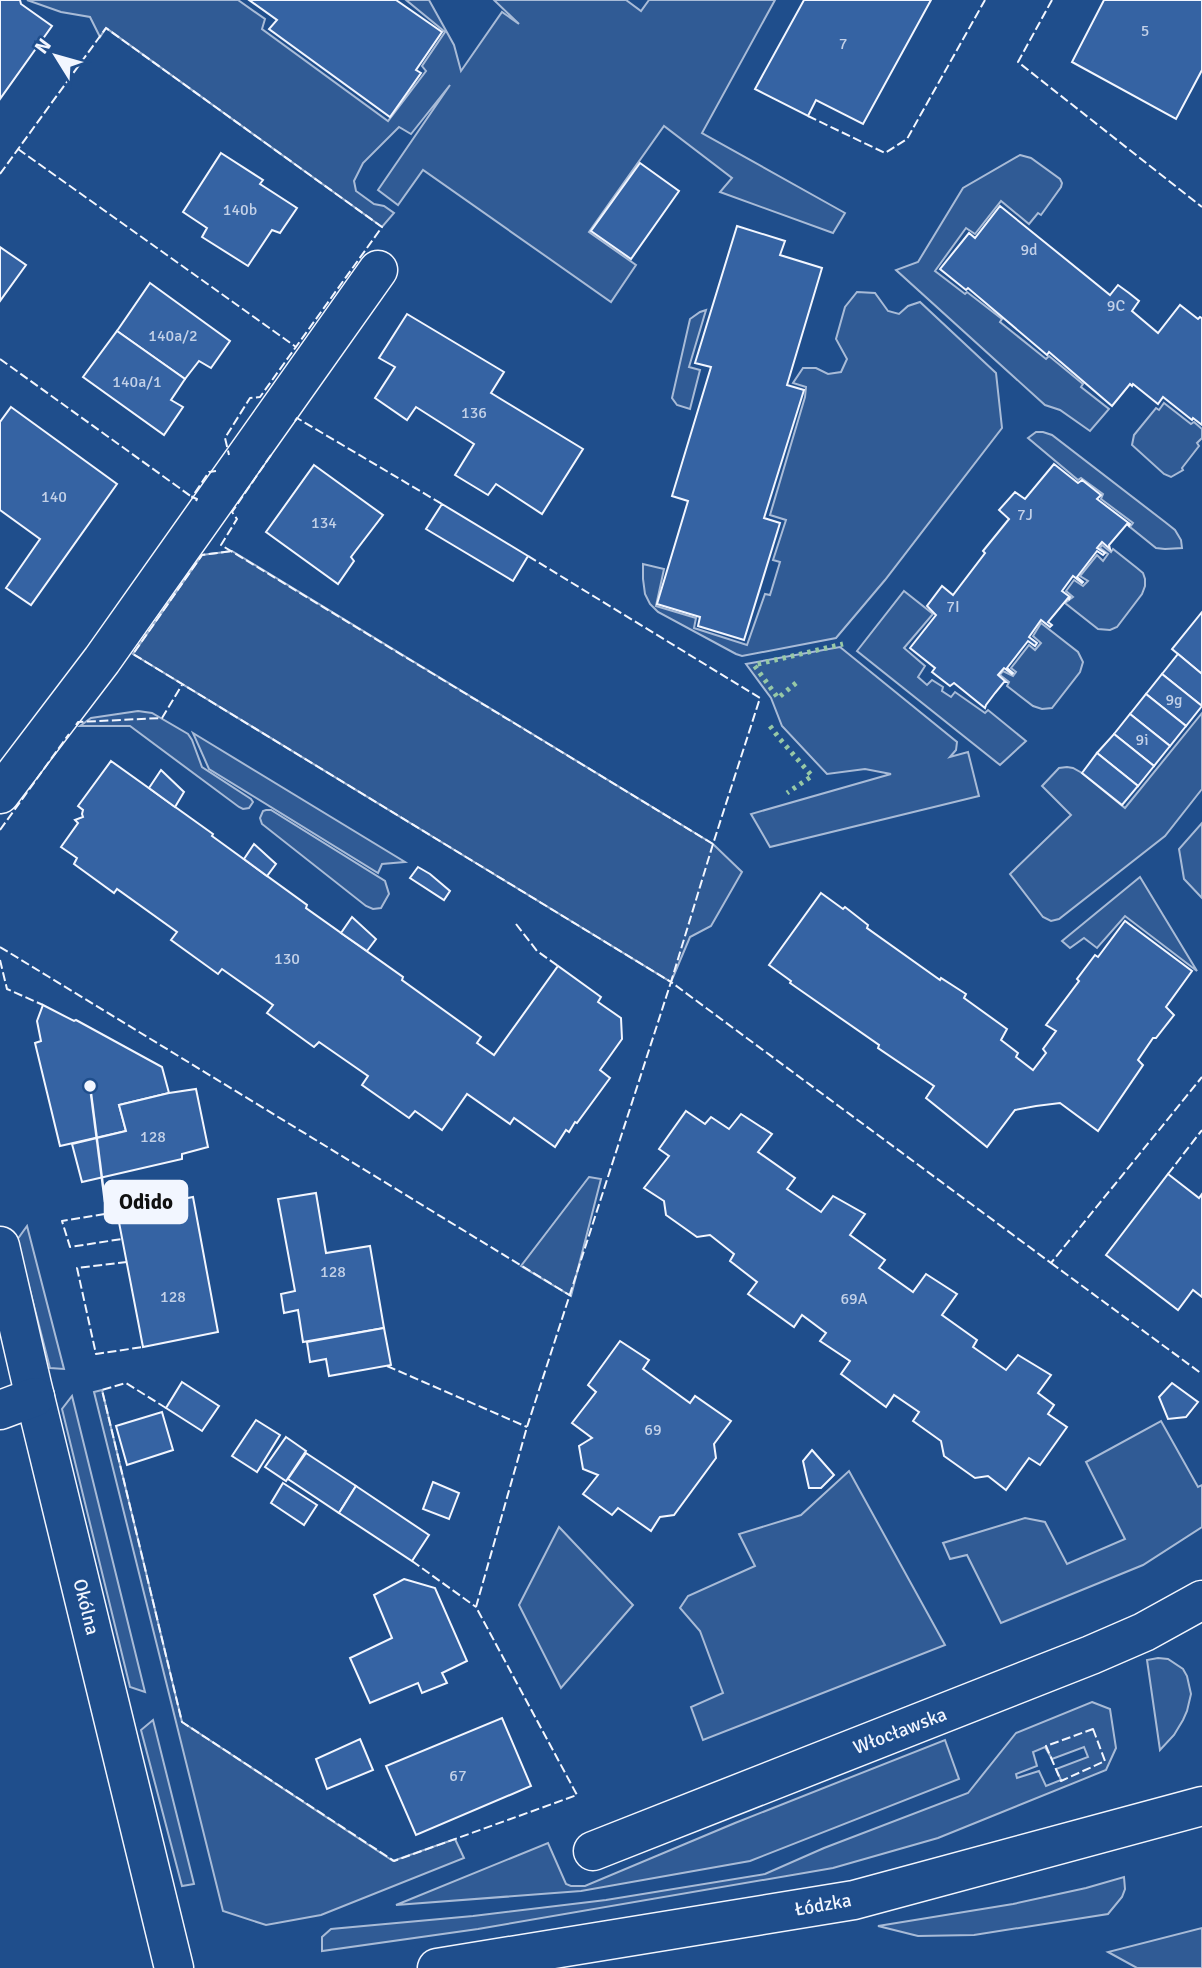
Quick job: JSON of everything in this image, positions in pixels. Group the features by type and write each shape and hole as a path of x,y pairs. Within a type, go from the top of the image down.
{"street":[{"path":"0,794 102,660 378,270"},
{"name":"Okólna","path":"0,1246 18,1404 173,1968"},
{"name":"Włocławska","path":"593,1851 1200,1610"},
{"name":"Łódzka","path":"437,1968 854,1900 1202,1806"}],"shaded area":[{"path":"27,0 238,0 265,19 262,29 388,121 426,71 422,66 445,32 406,0 429,0 454,45 461,71 502,12 519,24 494,0 626,0 641,11 649,0 775,0 702,133 845,213 833,233 720,192 732,178 664,126 589,232 636,265 611,302 423,170 398,205 378,190 450,85 411,134 399,127 363,163 354,181 356,191 374,204 384,206 394,213 382,227 106,28 100,37 90,17 61,12"},
{"path":"1020,155 1031,158 1062,183 1041,215 1038,213 1029,224 1001,201 975,234 966,228 935,271 1002,319 1000,322 1046,359 1049,356 1109,409 1090,431 1060,410 1045,405 896,270 918,262 963,188"},
{"path":"857,292 875,293 888,311 899,314 908,306 920,302 996,373 1002,428 885,580 836,638 742,656 658,612 645,594 643,564 664,569 656,606 696,618 694,628 747,645 765,594 770,595 780,562 773,560 786,520 770,515 805,397 806,387 793,383 803,368 816,368 828,374 841,372 847,359 836,339 845,307"},
{"path":"706,310 689,367 700,370 690,409 677,405 672,398 690,319"},
{"path":"1164,403 1202,429 1202,438 1197,443 1199,446 1183,470 1171,477 1164,474 1132,445 1134,435 1156,408 1159,410"},
{"path":"1036,432 1052,435 1165,522 1175,530 1182,548 1156,548 1130,527 1133,523 1101,499 1103,494 1081,478 1078,480 1028,438"},
{"path":"1102,545 1111,552 1113,549 1143,573 1145,579 1142,594 1117,627 1110,630 1098,629 1065,603 1073,597 1066,591 1074,580 1083,586 1088,581 1080,576 1097,555 1103,561 1108,554 1100,548"},
{"path":"232,551 713,844 742,872 711,926 690,937 671,982 133,654 202,555"},
{"path":"904,591 933,614 904,648 925,666 918,677 927,685 932,680 943,687 942,691 951,697 955,692 985,713 988,710 1026,741 1000,765 857,651"},
{"path":"1041,623 1078,652 1083,662 1080,672 1052,708 1042,709 1033,706 1007,686 1009,682 1000,675 1003,671 1013,676 1016,672 1011,668 1029,645 1035,650 1041,643 1033,636"},
{"path":"840,647 957,742 956,750 950,757 968,752 979,796 770,847 751,814 891,774 865,769 827,774 782,726 771,698 746,664"},
{"path":"138,711 152,713 188,734 202,767 251,799 253,802 249,808 239,807 130,726 80,726 91,718"},
{"path":"1202,713 1202,789 1165,836 1059,919 1051,921 1043,917 1010,874 1071,815 1042,786 1059,768 1073,768 1125,808"},
{"path":"193,733 405,862 382,864 378,873 209,769"},
{"path":"266,810 271,810 385,881 389,894 381,908 366,906 262,824 260,818"},
{"path":"1202,823 1202,898 1184,879 1179,849"},
{"path":"1140,877 1197,971 1125,916 1097,948 1084,938 1070,948 1062,941"},
{"path":"589,1177 601,1179 571,1296 521,1266"},
{"path":"27,1226 64,1369 50,1368 17,1240"},
{"path":"102,1390 182,1722 393,1861 455,1839 464,1858 321,1915 266,1925 223,1911 94,1392"},
{"path":"72,1396 145,1692 130,1687 62,1409"},
{"path":"1161,1421 1198,1487 1202,1485 1202,1527 1143,1565 1001,1623 967,1555 950,1559 943,1543 1025,1518 1045,1522 1067,1564 1125,1539 1086,1462"},
{"path":"849,1471 945,1645 703,1740 691,1707 723,1693 700,1631 680,1608 688,1596 755,1566 739,1534 801,1515"},
{"path":"559,1527 633,1605 561,1688 519,1605"},
{"path":"1168,1659 1183,1669 1191,1694 1183,1720 1160,1750 1147,1660"},
{"path":"1092,1702 1110,1709 1116,1748 1106,1770 938,1838 833,1868 478,1929 322,1951 322,1937 331,1929 606,1900 765,1874 824,1848 968,1793 1016,1733","holes":["1045,1747 1052,1759 1084,1747 1088,1757 1056,1769 1061,1780 1046,1786 1039,1771 1017,1778 1016,1774 1037,1766 1033,1752"]},
{"path":"153,1720 194,1884 182,1886 141,1730"},
{"path":"945,1740 959,1779 750,1861 581,1891 396,1905 548,1843 566,1884 585,1886"},
{"path":"1124,1877 1125,1889 1122,1897 1108,1914 974,1935 918,1936 878,1926 1013,1904"},
{"path":"1202,1928 1202,1968 1137,1968 1108,1952"}],"building":[{"path":"0,0 20,0 21,4 52,26 0,99"},
{"path":"249,0 396,0 442,32 416,70 421,73 390,117 269,29 277,20"},
{"path":"804,0 931,0 863,124 816,100 808,116 755,89"},
{"path":"1104,0 1202,0 1202,70 1176,119 1072,62"},
{"path":"221,153 263,180 260,184 297,208 280,233 272,230 248,266 202,237 207,228 183,212"},
{"path":"640,163 679,191 631,259 591,231"},
{"path":"1000,206 1110,295 1118,285 1139,301 1132,311 1158,333 1180,305 1198,319 1202,318 1202,425 1163,397 1158,404 1133,384 1130,384 1112,406 1049,352 1047,355 968,288 966,290 940,269 969,233 975,238"},
{"path":"737,226 785,241 780,255 822,268 787,385 804,390 764,518 780,523 744,640 698,626 700,617 657,604 688,501 672,496 711,367 695,363"},
{"path":"0,247 26,265 0,301"},
{"path":"150,283 230,341 211,368 199,361 185,379 117,331"},
{"path":"407,314 504,372 491,393 583,449 542,514 496,484 488,495 455,475 474,444 416,407 407,420 375,398 395,367 379,358"},
{"path":"117,331 185,379 171,400 183,407 164,435 83,377"},
{"path":"11,407 117,484 31,605 6,588 40,539 0,510 0,422"},
{"path":"1054,464 1078,483 1082,480 1101,495 1097,499 1130,524 1127,524 1109,545 1110,549 1102,542 1097,548 1105,553 1103,555 1097,551 1077,577 1082,583 1073,576 1062,591 1070,597 1048,622 1052,625 1050,627 1041,620 1029,637 1037,643 1035,646 1028,641 1007,668 1012,674 1004,668 998,675 1006,682 985,708 954,683 950,686 932,672 935,668 910,648 936,615 927,606 942,586 953,595 1009,519 999,510 1015,492 1025,499"},
{"path":"314,465 383,515 351,557 354,561 338,584 266,532"},
{"path":"442,504 528,556 513,581 426,529"},
{"path":"1202,612 1202,674 1172,649"},
{"path":"1178,654 1202,674 1202,706 1162,674"},
{"path":"1162,674 1202,706 1186,726 1146,694"},
{"path":"1146,694 1186,726 1170,746 1130,714"},
{"path":"1130,714 1170,746 1154,766 1114,734"},
{"path":"1114,734 1154,766 1138,786 1097,753"},
{"path":"1097,753 1138,786 1122,805 1082,773"},
{"path":"111,761 213,834 212,836 307,905 306,908 403,977 402,980 481,1037 477,1043 494,1055 558,966 601,997 598,1002 621,1018 622,1039 600,1070 610,1078 577,1123 575,1122 569,1132 566,1130 555,1147 514,1118 510,1124 467,1094 442,1130 415,1111 409,1118 362,1085 368,1076 319,1042 314,1047 267,1013 273,1005 222,969 218,974 171,940 177,932 117,889 114,893 74,864 77,858 61,847 78,823 75,820 83,817 83,810 78,806"},
{"path":"161,770 184,792 175,807 149,788"},
{"path":"254,844 276,864 267,876 244,859"},
{"path":"418,867 450,891 444,900 410,878"},
{"path":"821,893 843,909 845,907 868,925 867,928 940,980 941,978 966,994 964,998 1007,1029 1001,1040 1018,1053 1016,1057 1033,1070 1046,1053 1043,1049 1056,1031 1046,1025 1095,955 1098,957 1125,921 1192,971 1166,1007 1174,1015 1138,1060 1143,1065 1098,1131 1060,1103 1036,1106 1015,1110 987,1147 926,1098 934,1086 878,1048 879,1045 790,983 791,981 769,965"},
{"path":"352,917 376,939 367,951 341,933"},
{"path":"43,1005 162,1067 169,1093 119,1105 126,1131 60,1146 35,1043 41,1041 37,1021"},
{"path":"196,1089 208,1147 182,1154 182,1159 82,1182 72,1144 126,1131 119,1105"},
{"path":"686,1111 705,1124 711,1117 729,1129 741,1114 772,1134 758,1152 795,1178 787,1189 821,1212 833,1196 865,1214 850,1235 885,1260 879,1268 913,1292 926,1274 957,1294 942,1315 977,1340 973,1347 1006,1370 1018,1355 1051,1375 1038,1393 1054,1405 1048,1414 1067,1427 1040,1465 1029,1458 1006,1490 988,1476 975,1478 944,1456 941,1441 913,1421 919,1412 894,1395 886,1407 841,1374 850,1361 820,1341 826,1333 802,1315 794,1327 748,1294 757,1282 730,1261 734,1254 710,1235 697,1237 666,1215 664,1201 644,1188 669,1156 659,1149"},
{"path":"1168,1174 1199,1198 1202,1194 1202,1297 1193,1290 1178,1310 1106,1255"},
{"path":"316,1193 326,1253 370,1246 384,1328 303,1342 298,1310 284,1313 281,1294 295,1291 278,1199"},
{"path":"193,1197 218,1332 143,1347 117,1212"},
{"path":"384,1328 391,1365 329,1376 326,1359 310,1362 307,1342"},
{"path":"620,1341 649,1360 643,1369 690,1403 695,1396 731,1421 714,1444 716,1458 674,1515 660,1517 651,1531 618,1508 612,1515 583,1494 598,1475 583,1469 579,1446 592,1438 572,1423 596,1392 588,1385"},
{"path":"182,1382 219,1406 202,1431 166,1408"},
{"path":"1172,1383 1198,1402 1186,1417 1168,1419 1159,1397"},
{"path":"162,1412 173,1450 127,1465 116,1426"},
{"path":"256,1420 280,1435 257,1472 232,1456"},
{"path":"286,1437 306,1451 286,1481 265,1467"},
{"path":"812,1450 834,1475 821,1488 809,1488 803,1461"},
{"path":"306,1453 356,1486 339,1513 288,1479"},
{"path":"433,1482 459,1493 449,1519 423,1509"},
{"path":"283,1483 317,1505 304,1525 271,1503"},
{"path":"356,1486 429,1535 412,1561 339,1513"},
{"path":"404,1579 435,1588 467,1661 442,1673 447,1683 422,1693 418,1683 370,1703 350,1658 392,1638 374,1595"},
{"path":"502,1718 531,1786 416,1835 386,1766"},
{"path":"360,1739 373,1770 327,1789 316,1759"}],"hedge":[{"path":"796,683 778,698 754,665 843,644"},
{"path":"770,726 812,776 787,793"}],"fence":[{"path":"808,116 885,153 907,139 985,0"},
{"path":"1052,0 1018,62 1202,207"},
{"path":"0,174 106,28 382,227 260,397 250,398 225,438 229,455"},
{"path":"18,149 296,347"},
{"path":"0,359 192,497"},
{"path":"295,421 297,418 442,504"},
{"path":"271,455 232,512 237,519 221,545 713,844 760,698 528,556"},
{"path":"196,501 197,499 192,497 209,472 216,471"},
{"path":"166,1408 126,1383 102,1390 182,1722 394,1861 577,1795 476,1607 527,1427 671,982 133,654 202,555 232,551"},
{"path":"76,725 78,722 162,718 182,685"},
{"path":"0,830 69,734"},
{"path":"713,844 671,982 1051,1263 1202,1077"},
{"path":"516,924 537,951 558,966"},
{"path":"0,947 571,1296"},
{"path":"0,960 7,989 43,1005"},
{"path":"1168,1174 1202,1130"},
{"path":"117,1212 62,1221 70,1247 122,1239"},
{"path":"127,1262 77,1268 96,1354 143,1347"},
{"path":"1051,1263 1202,1374"},
{"path":"387,1366 527,1427"},
{"path":"412,1561 476,1607"},
{"path":"1093,1729 1105,1761 1061,1781 1046,1746 1093,1729"}],"place":[{"name":"Odido","path":"90,1086"}]}
